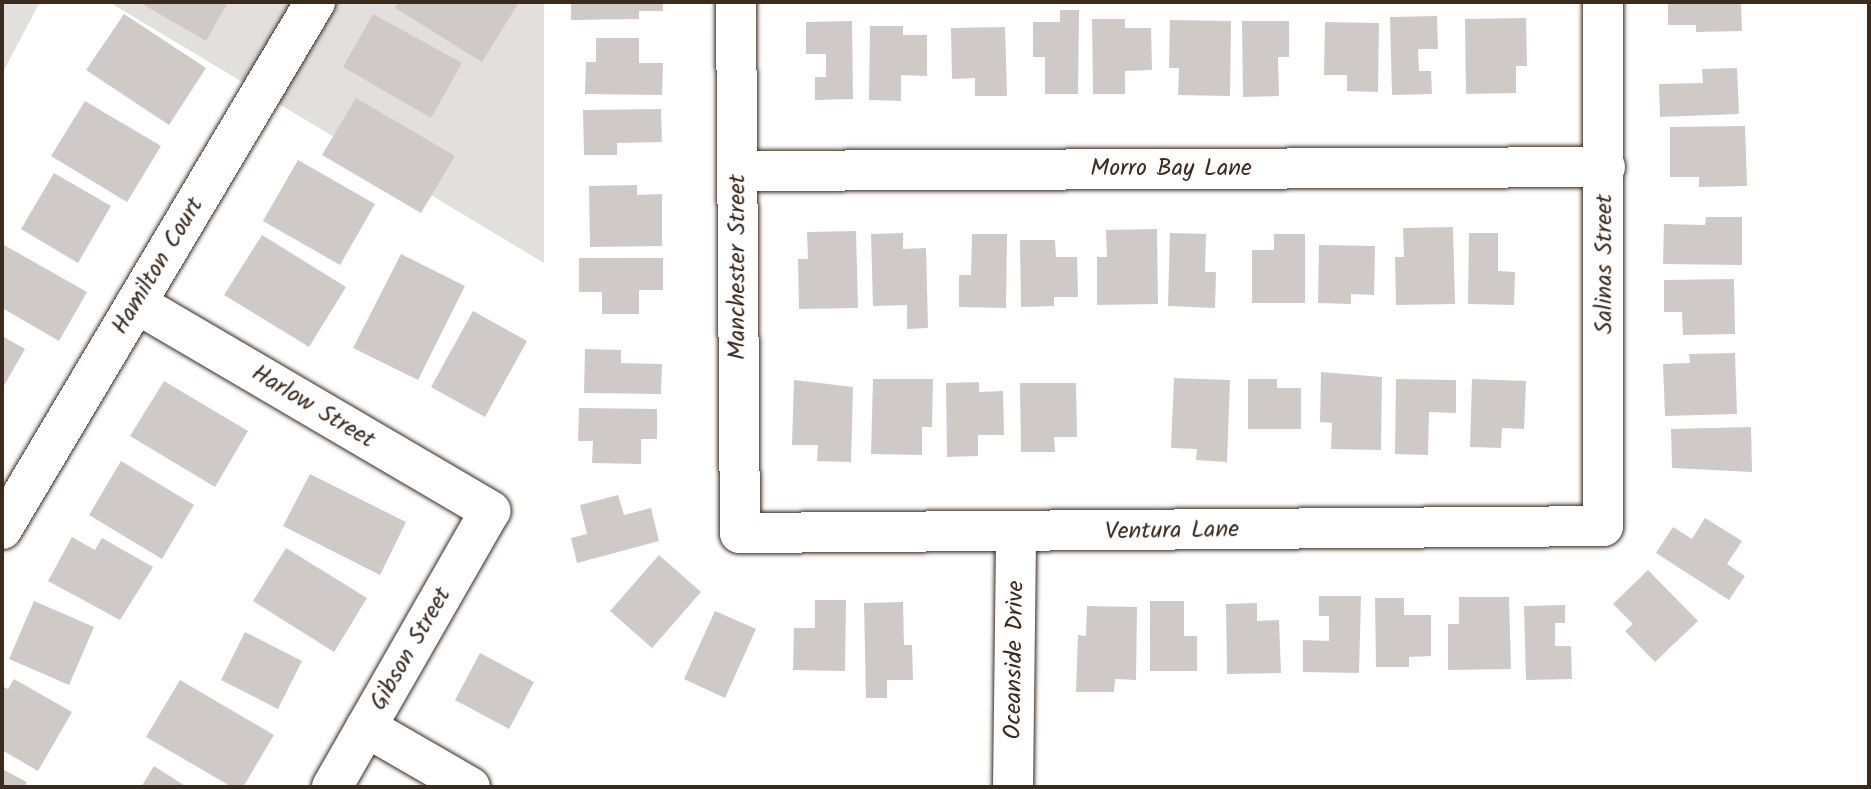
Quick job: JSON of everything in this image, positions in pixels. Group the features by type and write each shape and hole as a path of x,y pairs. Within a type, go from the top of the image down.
{"street":[{"name":"Hamilton Court","path":"2,529 315,2"},
{"name":"Manchester Street","path":"736,2 740,533"},
{"name":"Salinas Street","path":"1603,2 1603,526"},
{"name":"Morro Bay Lane","path":"737,171 1605,167"},
{"name":"Harlow Street","path":"136,303 490,511"},
{"name":"Gibson Street","path":"332,787 490,511"},
{"name":"Ventura Lane","path":"740,533 1603,526"},
{"name":"Oceanside Drive","path":"1013,787 1016,533"},
{"path":"366,727 470,787"}],"shaded area":[{"path":"2,2 40,2 2,74"},
{"path":"109,2 544,2 544,263"}],"building":[{"path":"139,2 228,2 206,41"},
{"path":"399,2 518,4 482,62 395,8"},
{"path":"571,2 663,2 663,11 639,11 639,19 571,20"},
{"path":"1668,2 1741,2 1742,31 1696,32 1696,25 1668,25"},
{"path":"1060,10 1079,10 1078,94 1045,94 1045,57 1033,57 1033,22 1060,22"},
{"path":"124,14 206,68 169,125 86,70"},
{"path":"373,14 462,63 431,118 343,67"},
{"path":"1437,16 1438,49 1418,49 1419,71 1431,71 1432,94 1392,95 1390,17"},
{"path":"1526,18 1527,66 1516,66 1516,93 1466,94 1465,19"},
{"path":"1092,19 1125,19 1125,28 1151,28 1152,70 1125,71 1125,94 1093,94"},
{"path":"1170,20 1231,21 1230,96 1178,95 1179,68 1169,68"},
{"path":"852,21 853,99 815,100 815,77 826,77 826,54 806,54 806,22"},
{"path":"1242,21 1289,21 1289,57 1278,57 1279,96 1243,97"},
{"path":"1325,22 1379,23 1378,92 1347,91 1347,75 1324,75"},
{"path":"870,26 903,26 903,35 927,35 927,76 901,75 901,101 869,100"},
{"path":"1005,27 1007,96 975,96 975,78 952,79 951,28"},
{"path":"596,38 639,38 639,63 663,63 662,95 585,94 586,62 596,62"},
{"path":"1737,68 1739,114 1660,117 1659,84 1703,83 1702,69"},
{"path":"356,98 455,156 421,213 322,155"},
{"path":"85,101 161,146 127,202 51,156"},
{"path":"661,109 662,142 617,143 617,155 584,155 583,110"},
{"path":"1745,126 1747,186 1699,187 1699,177 1670,177 1670,127"},
{"path":"298,160 375,204 340,265 263,221"},
{"path":"54,173 111,206 78,263 21,229"},
{"path":"637,185 637,195 662,194 662,246 590,247 589,186"},
{"path":"1706,217 1742,217 1742,265 1663,264 1664,224 1705,225"},
{"path":"1453,227 1455,304 1396,305 1395,257 1404,257 1403,228"},
{"path":"1157,229 1158,304 1097,305 1097,257 1107,257 1106,230"},
{"path":"856,231 858,308 799,309 798,259 808,259 807,232"},
{"path":"903,233 903,249 926,248 928,328 907,329 907,305 873,306 871,234"},
{"path":"1170,233 1206,234 1205,272 1216,272 1215,308 1168,306"},
{"path":"1469,233 1498,233 1498,271 1515,272 1514,305 1468,304"},
{"path":"972,234 1007,234 1006,308 959,307 959,275 971,275"},
{"path":"1274,234 1305,234 1305,303 1252,303 1252,250 1274,250"},
{"path":"262,235 346,287 309,347 224,295"},
{"path":"1020,240 1055,240 1056,257 1077,257 1078,297 1054,297 1054,306 1021,307"},
{"path":"4,245 87,292 59,341 2,308"},
{"path":"1319,245 1375,246 1374,295 1351,294 1351,304 1318,303"},
{"path":"401,254 465,286 418,380 353,348"},
{"path":"579,258 663,258 663,290 639,290 639,314 602,314 602,292 579,292"},
{"path":"1734,279 1735,334 1683,335 1682,312 1664,312 1664,280"},
{"path":"473,311 527,341 485,417 431,387"},
{"path":"2,336 25,349 2,389"},
{"path":"585,349 621,350 621,363 662,364 661,394 584,393"},
{"path":"1735,353 1737,414 1665,416 1663,364 1690,363 1689,354"},
{"path":"1321,372 1382,377 1381,450 1331,449 1332,423 1320,422"},
{"path":"1174,378 1230,380 1227,462 1196,460 1197,449 1171,448"},
{"path":"873,379 933,379 932,427 922,427 922,455 871,454"},
{"path":"1248,379 1277,379 1277,388 1301,388 1301,429 1248,429"},
{"path":"1396,379 1456,380 1456,413 1429,412 1428,455 1395,454"},
{"path":"1472,379 1526,381 1524,429 1502,428 1501,448 1470,447"},
{"path":"794,380 853,387 851,462 817,461 818,445 792,445"},
{"path":"164,381 248,431 215,487 130,436"},
{"path":"979,382 979,392 1003,391 1004,435 978,435 978,456 947,457 946,383"},
{"path":"1020,383 1076,383 1077,437 1054,437 1055,452 1021,452"},
{"path":"579,408 657,409 657,439 641,439 641,464 592,463 593,441 578,441"},
{"path":"1751,427 1752,472 1672,468 1671,429"},
{"path":"121,461 194,505 162,559 89,515"},
{"path":"310,474 406,522 380,575 283,526"},
{"path":"618,495 624,515 651,508 659,541 577,563 571,538 587,534 580,505"},
{"path":"1705,518 1742,541 1727,564 1745,576 1729,600 1656,553 1673,527 1692,539"},
{"path":"72,537 95,550 102,538 153,567 120,620 48,581"},
{"path":"286,548 367,598 334,652 253,601"},
{"path":"659,555 701,592 652,648 610,611"},
{"path":"1648,570 1698,621 1655,662 1625,631 1633,624 1613,604"},
{"path":"1319,596 1361,596 1359,673 1303,672 1303,640 1329,641 1329,616 1319,616"},
{"path":"1459,597 1509,597 1511,669 1448,670 1448,624 1459,624"},
{"path":"1375,598 1404,598 1404,615 1431,615 1431,656 1409,657 1409,667 1376,667"},
{"path":"815,600 846,600 845,671 793,670 794,628 815,628"},
{"path":"34,601 94,627 69,685 9,659"},
{"path":"1150,601 1184,601 1184,636 1197,636 1197,671 1150,671"},
{"path":"903,602 904,645 912,645 913,680 887,680 887,698 866,698 864,603"},
{"path":"1257,603 1257,621 1279,620 1281,673 1227,674 1226,604"},
{"path":"1565,605 1565,623 1555,623 1555,646 1571,646 1572,679 1526,680 1524,606"},
{"path":"1087,606 1137,607 1136,680 1115,679 1114,692 1076,692 1078,635 1086,636"},
{"path":"715,611 756,629 725,698 684,679"},
{"path":"245,632 302,661 278,709 221,680"},
{"path":"480,653 534,682 509,729 455,700"},
{"path":"14,679 72,712 38,771 2,750 2,686 8,689"},
{"path":"180,680 274,735 243,787 232,787 146,737"},
{"path":"154,766 187,787 141,787"},
{"path":"2,769 27,782 24,787 2,787"}]}
